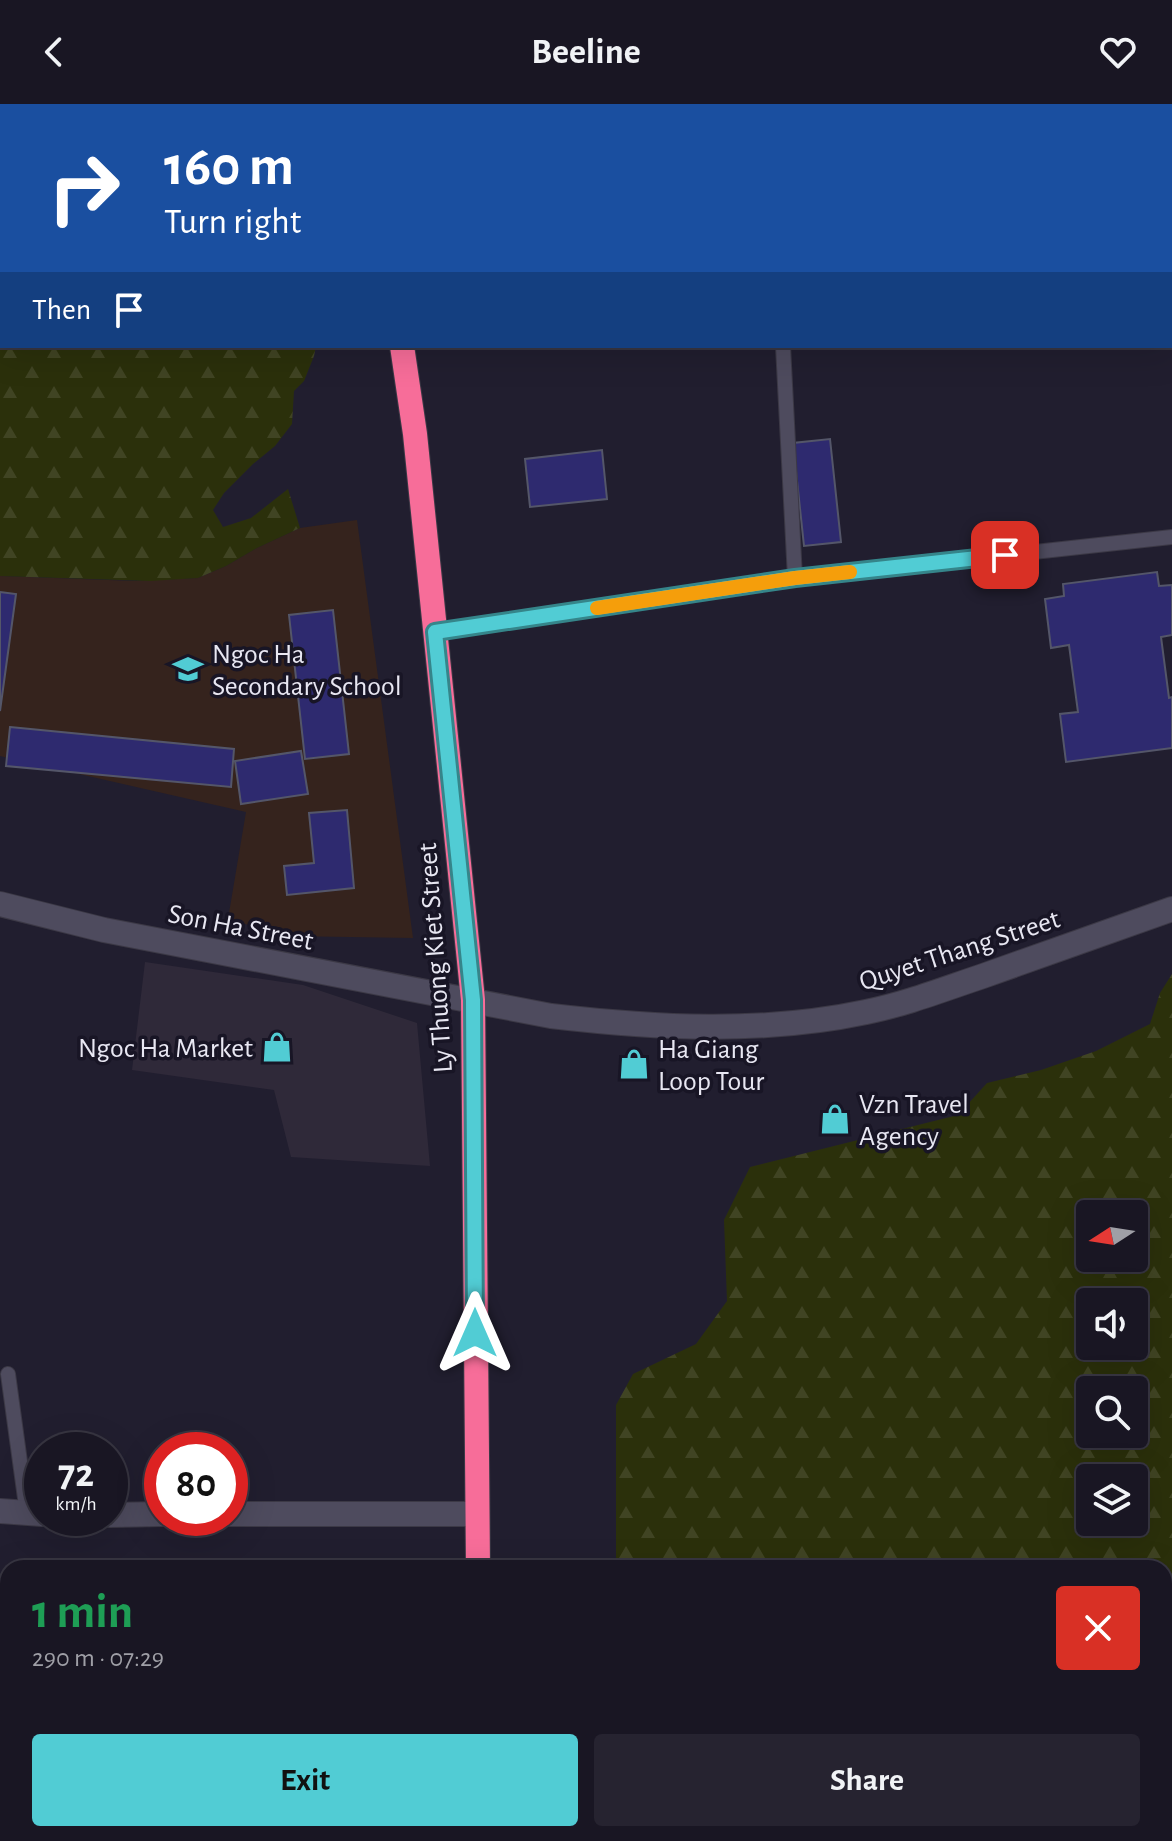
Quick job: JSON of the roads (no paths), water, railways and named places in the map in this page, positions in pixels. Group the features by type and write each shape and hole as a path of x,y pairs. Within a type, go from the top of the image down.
{"highway":[{"name":"Ly Thuong Kiet Street","path":"402,348 415,434 473,1000 478,1560"}],"street":[{"name":"Son Ha Street","path":"0,904 104,930 473,1000"},
{"name":"Quyet Thang Street","path":"473,1000 551,1016 613,1023 688,1027 807,1021 866,1012 930,995 1172,909"},
{"path":"0,1511 24,1513"},
{"path":"248,1514 477,1514"}],"lane":[{"path":"783,348 795,578"},
{"path":"435,632 795,578 1172,537"},
{"path":"8,1374 24,1460"}],"place":[{"name":"Ngoc Ha Secondary School","path":"188,669"},
{"name":"Ngoc Ha Market","path":"277,1047"},
{"name":"Ha Giang Loop Tour","path":"634,1064"},
{"name":"Vzn Travel Agency","path":"835,1119"}]}
